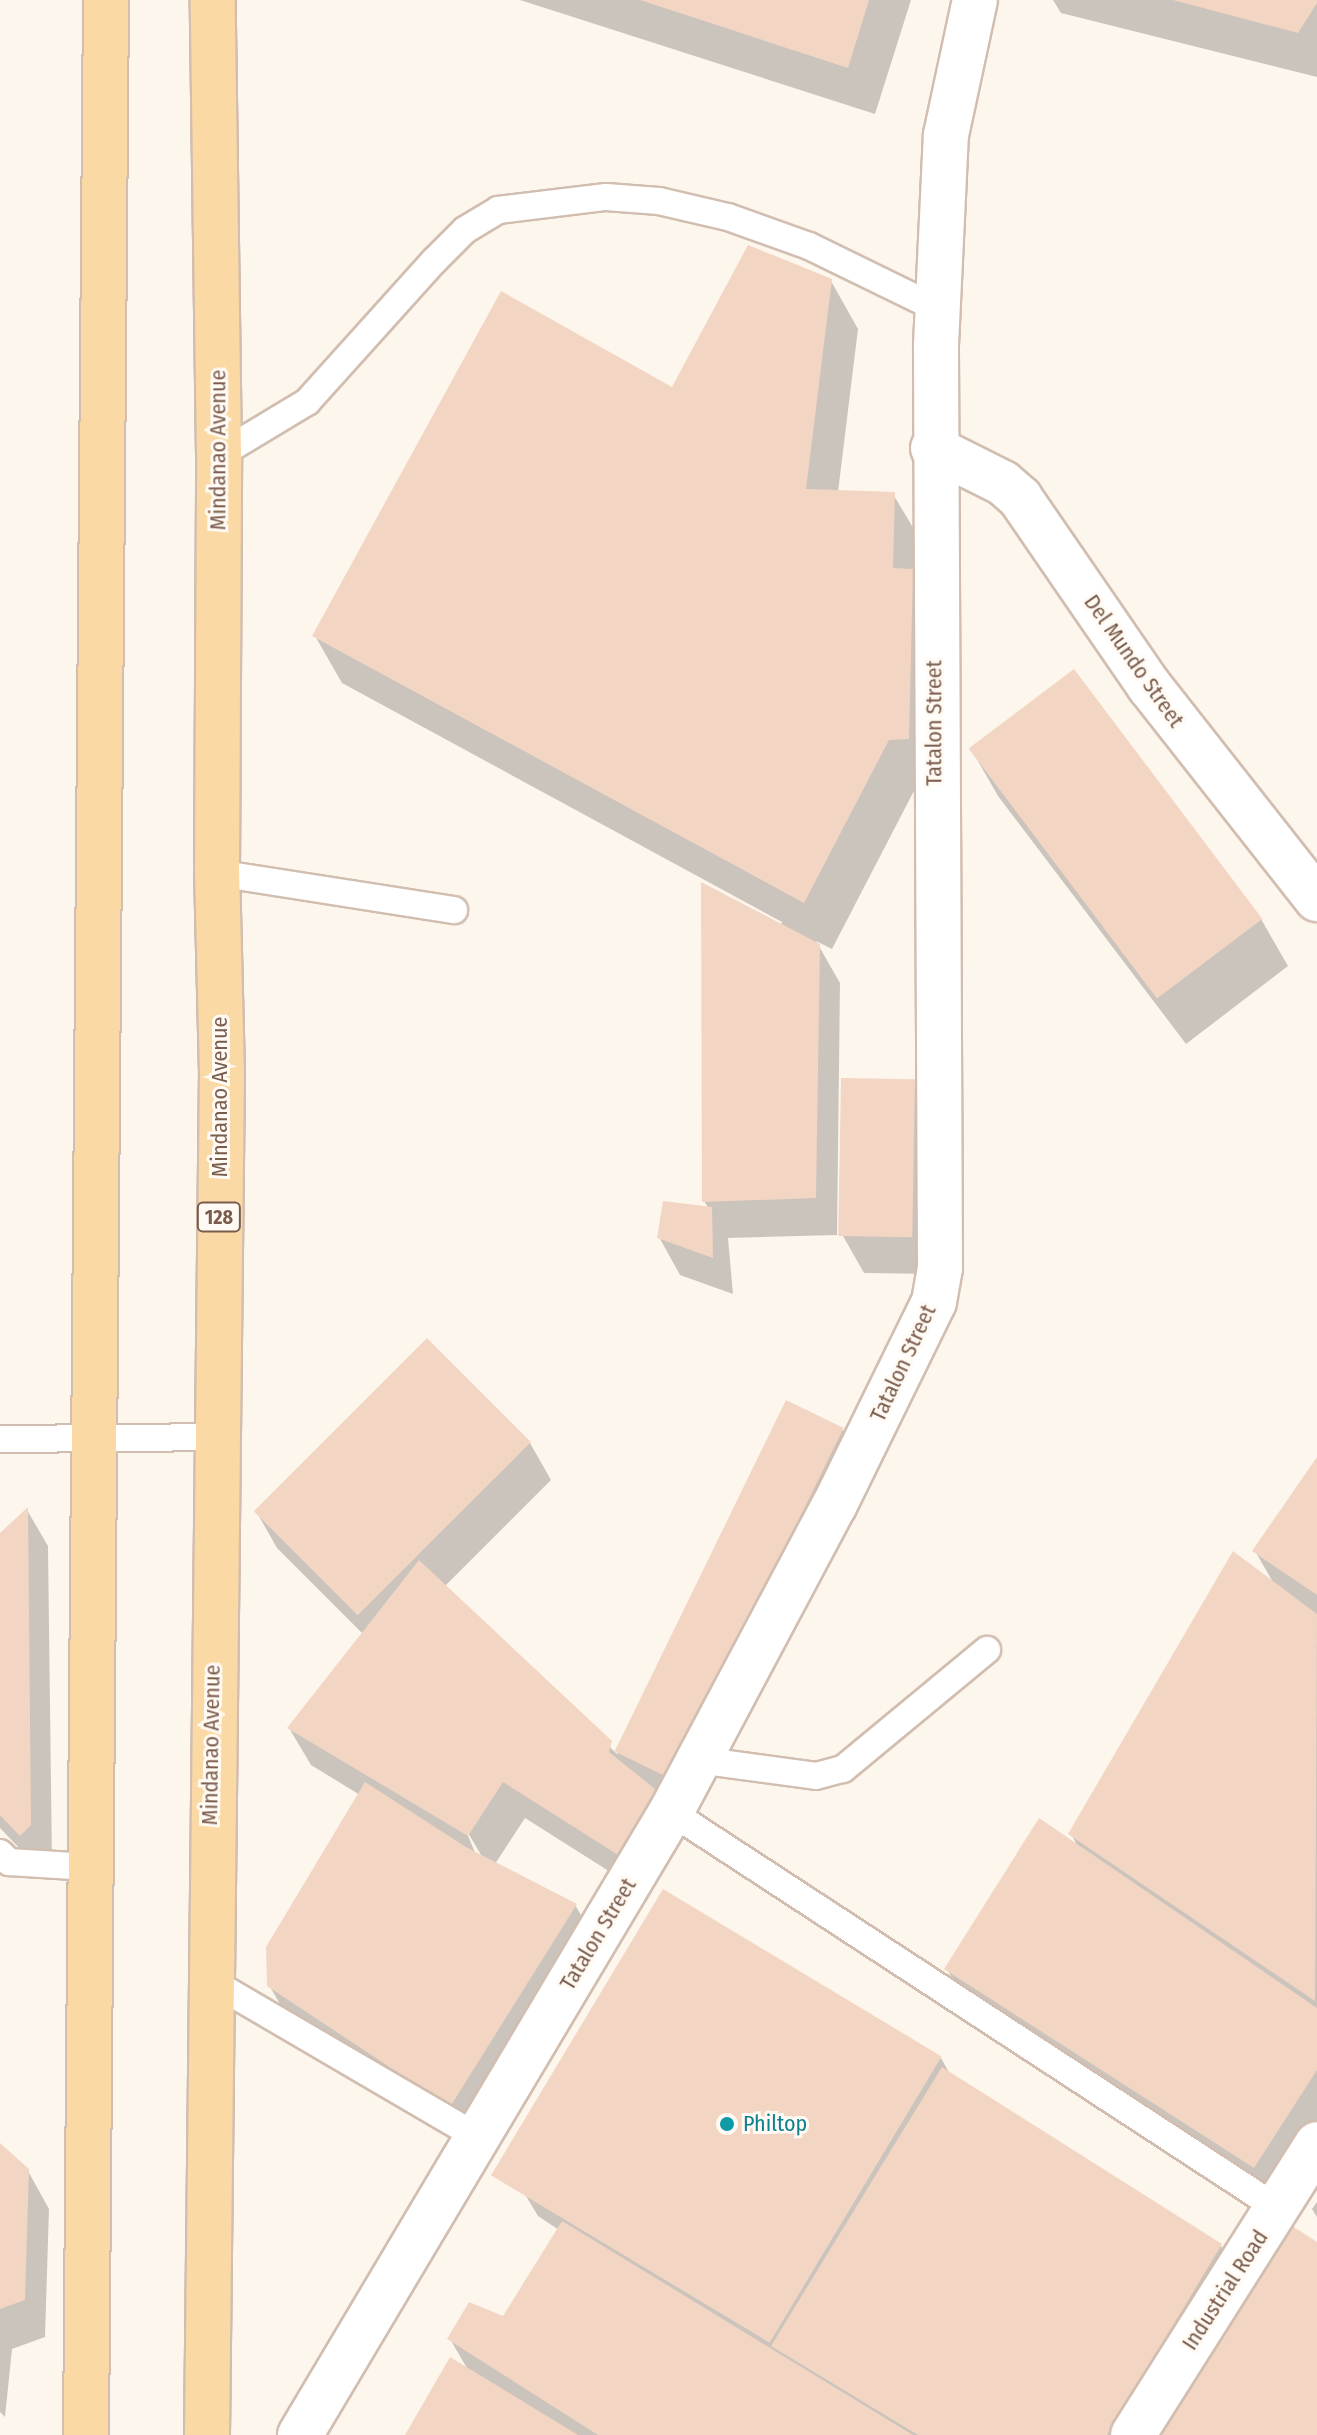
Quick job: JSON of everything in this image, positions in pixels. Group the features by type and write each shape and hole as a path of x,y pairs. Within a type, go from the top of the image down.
{"main road":[{"path":"86,2435 106,0"},
{"name":"Mindanao Avenue","path":"207,2435 214,1437 222,1074 217,873 219,455 213,0"}],"street":[{"name":"Tatalon Street","path":"300,2435 671,1812 934,1302 940,1268 933,448 947,121 975,0"},
{"name":"Del Mundo Street","path":"933,448 1003,483 1020,498 1150,687 1317,899"},
{"name":"Industrial Road","path":"1133,2435 1317,2144"}],"lane":[{"path":"219,455 307,402 435,260 465,230 498,210 606,197 659,201 728,217 809,246 938,309"},
{"path":"217,873 454,910"},
{"path":"0,1439 214,1437"},
{"path":"698,1760 816,1776 843,1769 987,1650"},
{"path":"671,1812 1277,2208"},
{"path":"3,1862 89,1867"},
{"path":"209,1980 478,2137"}],"building":[{"path":"640,0 869,0 848,68"},
{"path":"1173,0 1317,0 1317,3 1298,33"},
{"path":"748,245 832,279 806,489 895,492 893,568 913,569 909,739 889,740 804,903 312,636 501,291 672,387"},
{"path":"1074,669 1262,919 1157,998 969,748"},
{"path":"701,882 820,944 816,1198 702,1202"},
{"path":"841,1078 915,1079 912,1237 838,1236"},
{"path":"663,1201 712,1207 713,1258 657,1238"},
{"path":"427,1338 531,1442 358,1615 254,1511"},
{"path":"786,1400 844,1428 672,1779 615,1751"},
{"path":"1317,1457 1317,1595 1252,1551"},
{"path":"28,1507 31,1825 20,1836 0,1815 0,1533"},
{"path":"1233,1551 1317,1614 1315,2001 1068,1834"},
{"path":"419,1560 612,1741 609,1752 665,1797 623,1858 503,1782 468,1836 287,1728"},
{"path":"365,1782 466,1847 577,1904 450,2107 267,1986 266,1947"},
{"path":"1039,1818 1317,2008 1317,2070 1254,2168 944,1969"},
{"name":"Philtop","path":"663,1889 942,2056 770,2343 491,2175"},
{"path":"942,2067 1222,2244 1107,2435 918,2435 771,2346"},
{"path":"0,2143 29,2169 25,2300 0,2309"},
{"path":"562,2221 913,2435 598,2435 447,2339 469,2302 503,2316"},
{"path":"1286,2222 1317,2242 1317,2435 1151,2435"},
{"path":"450,2357 578,2435 405,2435"}],"place":[{"name":"Philtop","path":"727,2124"}]}
